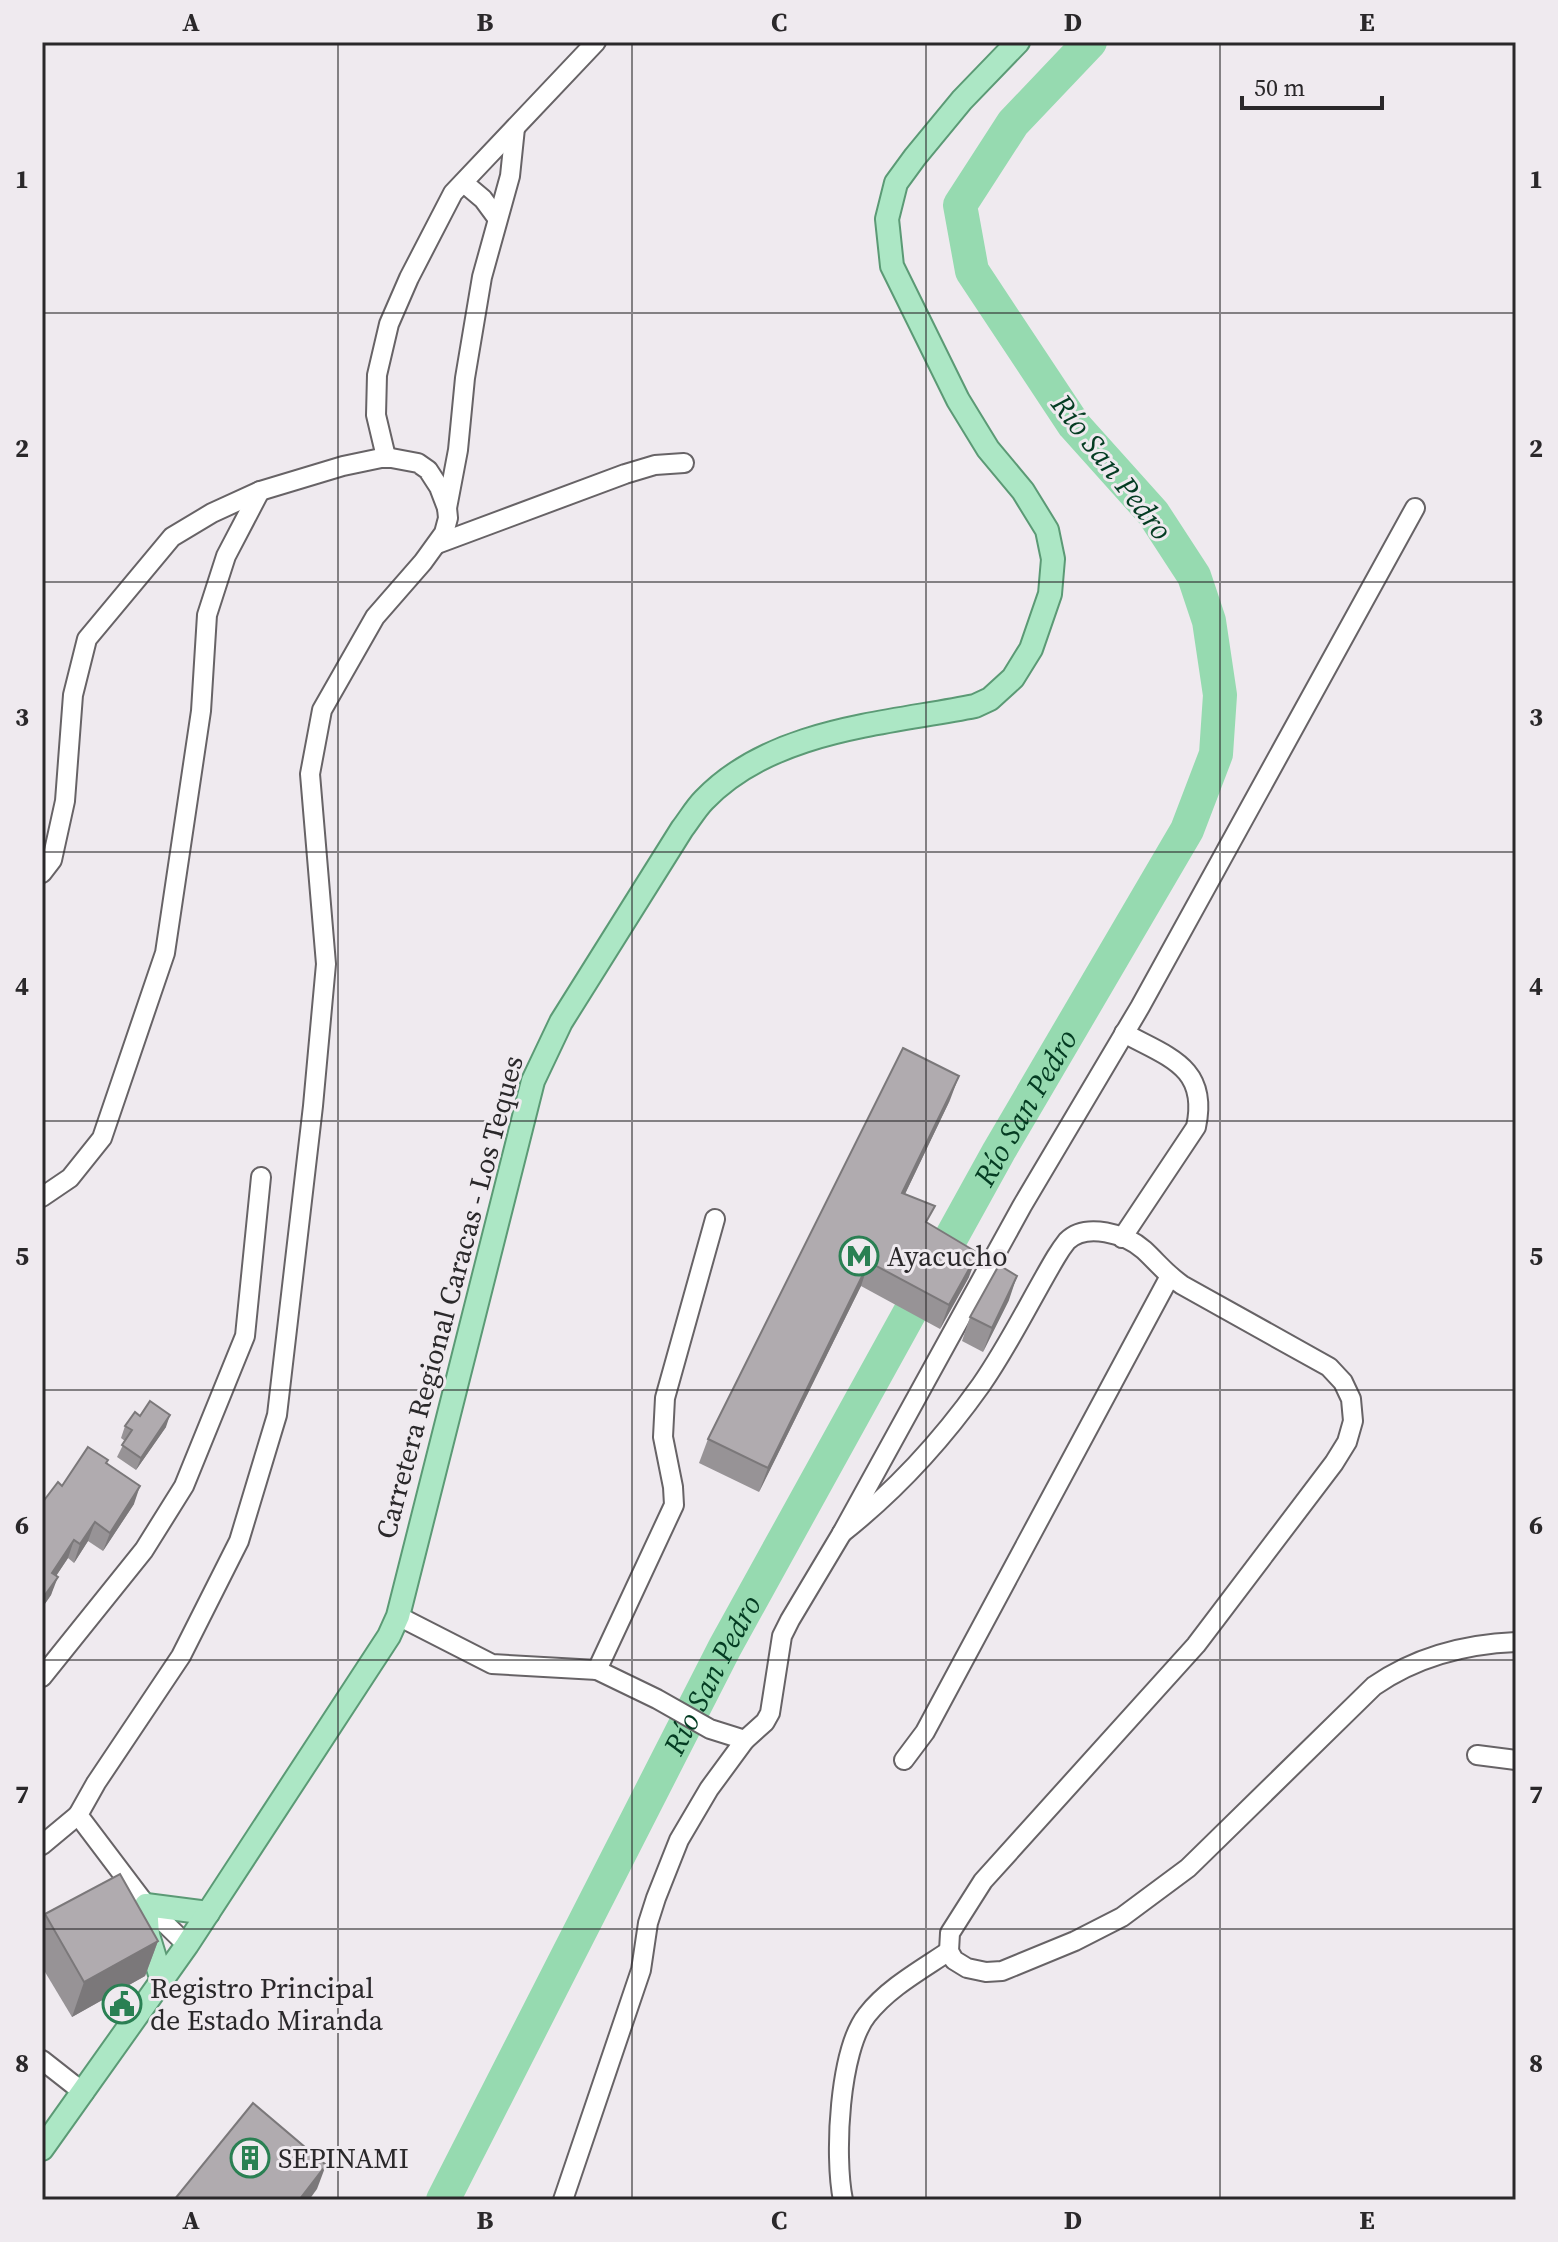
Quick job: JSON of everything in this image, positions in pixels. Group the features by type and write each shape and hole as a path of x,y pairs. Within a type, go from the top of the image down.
{"main road":[{"name":"Carretera Regional Caracas - Los Teques","path":"42,2149 187,1945 389,1636 398,1616 533,1081 561,1022 682,829 704,799 741,770 791,745 840,732 975,706 990,699 1013,678 1031,649 1050,594 1053,559 1047,530 1023,491 988,449 958,400 892,266 887,219 896,183 915,157 962,100 1018,42"},
{"path":"162,1981 148,1935 146,1905 208,1913"}],"street":[{"path":"386,457 376,415 376,395 389,324 409,278 453,193 596,42"},
{"path":"447,508 482,277 510,176 515,128"},
{"path":"464,183 483,199 497,218"},
{"path":"42,873 52,860 65,801 73,695 87,639 172,537 212,513 260,491 343,466 386,457 418,463 428,470 439,487 448,518 437,544 375,617 322,710 310,774 326,964 313,1106 277,1415 239,1541 181,1656 78,1815 42,1845"},
{"path":"437,544 625,474 655,465 684,463"},
{"path":"42,1197 70,1178 102,1138 165,953 201,711 207,615 226,556 260,491"},
{"path":"563,2200 641,1970 648,1923 656,1898 679,1840 709,1789 745,1740 765,1722 770,1713 782,1636 1022,1206 1140,1007 1415,508"},
{"path":"1122,1238 1196,1127 1199,1112 1196,1089 1184,1066 1124,1033"},
{"path":"42,1677 144,1550 184,1486 245,1336 261,1177"},
{"path":"597,1670 674,1505 663,1437 665,1398 715,1219"},
{"path":"842,1533 882,1501 965,1406 1068,1240 1084,1232 1100,1231 1142,1248 1170,1276 1329,1367 1343,1382 1351,1399 1353,1421 1347,1442 1334,1463 1196,1645 983,1881 950,1933 949,1951 954,1960 967,1968 986,1972 1002,1971 1038,1958 1122,1917 1188,1868 1374,1686 1391,1674 1465,1647 1516,1642"},
{"path":"904,1760 925,1732 1170,1276"},
{"path":"398,1616 492,1664 597,1670 710,1729 745,1740"},
{"path":"1477,1755 1516,1760"},
{"path":"78,1815 146,1905 187,1945"},
{"path":"843,2200 840,2137 843,2090 850,2047 857,2028 883,1997 949,1951"},
{"path":"42,2060 84,2093"}],"building":[{"path":"903,1048 959,1076 902,1193 935,1206 926,1222 978,1253 949,1305 869,1262 768,1468 708,1439"},
{"path":"999,1265 1017,1276 992,1328 970,1317"},
{"path":"150,1401 170,1415 141,1458 122,1445 132,1430 125,1426 135,1412 140,1416"},
{"path":"88,1447 140,1486 110,1533 95,1522 80,1544 74,1540 52,1573 58,1577 42,1599 42,1503 58,1482 62,1486"},
{"path":"120,1874 158,1941 84,1982 45,1914"},
{"name":"SEPINAMI","path":"253,2103 326,2165 299,2200 174,2200"}],"waterway":[{"name":"Río San Pedro","path":"443,2200 725,1647 999,1151 1187,830 1216,754 1220,695 1209,621 1194,576 1153,513 1074,425 972,271 960,205 1013,123 1090,42"}],"place":[{"name":"Ayacucho","path":"859,1256"},
{"name":"Registro Principal de Estado Miranda","path":"122,2004"},
{"name":"SEPINAMI","path":"250,2158"}]}
